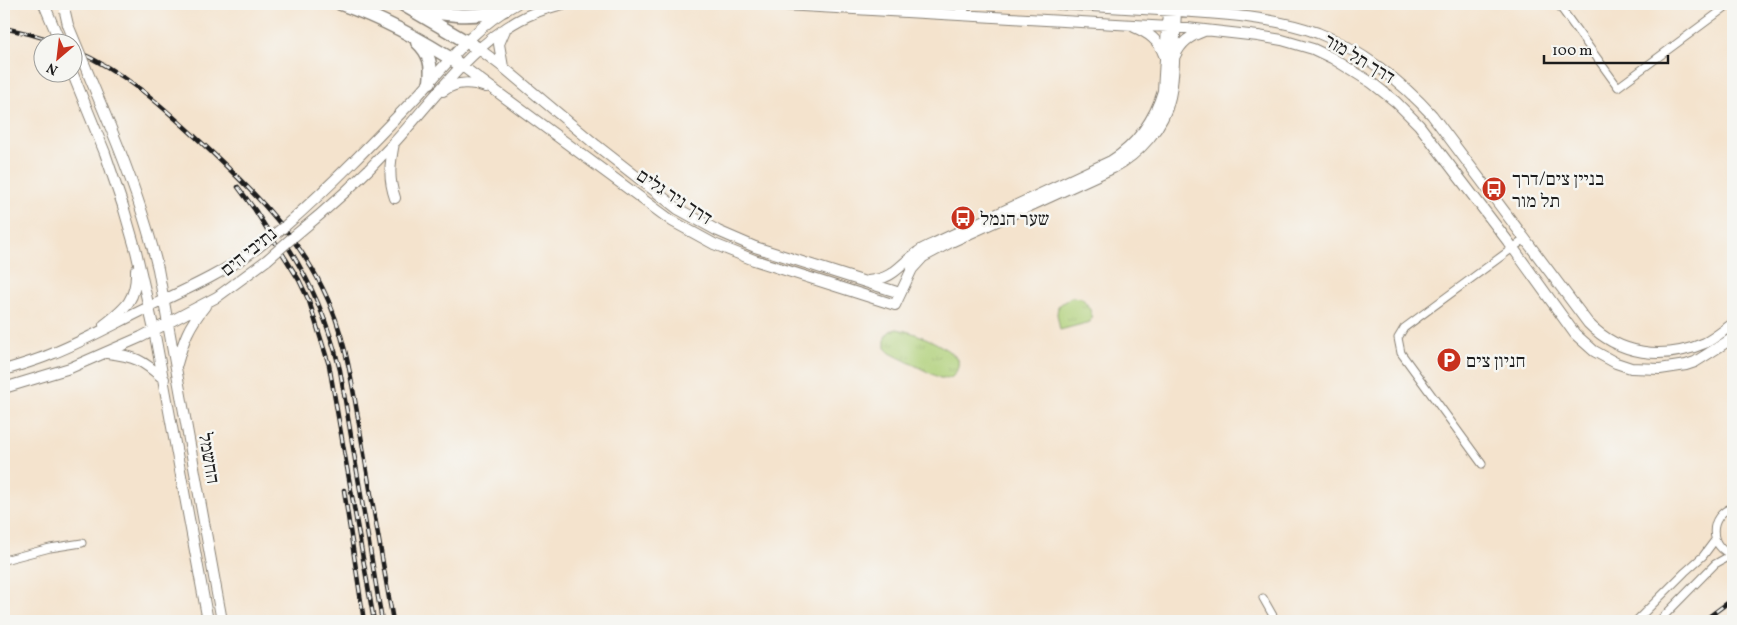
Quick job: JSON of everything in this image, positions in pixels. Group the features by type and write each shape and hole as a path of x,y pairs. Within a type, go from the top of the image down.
{"highway":[{"path":"341,4 388,23 462,66"},
{"path":"406,6 435,14 460,16 487,14 510,7"},
{"path":"406,6 479,50"},
{"path":"408,34 425,49 430,61 430,82"}],"street":[{"path":"44,4 56,32"},
{"path":"462,66 479,50 526,16 563,4"},
{"name":"דרך תל מור","path":"767,4 957,9 1207,30 1282,40 1306,47 1332,58 1372,83 1396,102 1419,125 1513,248 1575,334 1603,357 1631,368 1660,369 1686,366 1733,338"},
{"path":"957,9 966,4"},
{"name":"דרך תל מור","path":"1058,4 1172,7 1201,13 1260,19 1319,34 1340,44 1382,70 1406,89 1432,115 1592,327 1611,342 1634,351 1659,352 1688,348 1705,342 1733,324"},
{"path":"1190,4 1201,13"},
{"path":"1558,4 1618,87 1730,4"},
{"path":"449,58 466,41 510,7"},
{"path":"895,291 923,257 951,242 1114,168 1133,156 1148,140 1165,112 1170,99 1169,59 1172,7"},
{"name":"החשמל","path":"64,8 68,25 124,160 147,224 164,301 222,621"},
{"path":"1128,24 1153,38 1169,59"},
{"path":"503,67 499,44 505,30"},
{"path":"864,281 887,277 897,271 918,252 935,242 1118,157 1143,131 1155,112 1163,91 1169,59 1188,37 1207,30"},
{"name":"דרך ניר גלים","path":"462,66 672,220 714,244 754,260 891,304 895,291 755,247 718,231 678,208 596,145 503,67 479,50"},
{"name":"נתיבי הים","path":"4,370 42,358 164,301 220,272 257,248 284,227 350,166 430,82 449,58"},
{"name":"נתיבי הים","path":"4,388 42,377 106,353 209,302 234,286 346,192 394,143 462,66"},
{"path":"76,82 120,197 136,251 136,284 128,304 123,311 85,338"},
{"path":"434,97 449,87 463,82 492,88"},
{"path":"394,143 389,171 390,182 396,198"},
{"path":"1482,464 1401,353 1398,338 1404,328 1525,239"},
{"name":"החשמל","path":"136,251 150,307 208,621"},
{"path":"895,291 905,263"},
{"path":"176,368 183,340 188,329 209,302"},
{"path":"106,353 127,355 138,359 164,379"},
{"path":"1732,555 1721,549 1715,540 1714,527 1718,517 1733,507"},
{"path":"1636,621 1684,572 1703,556 1715,540"},
{"path":"4,560 50,548 82,543"},
{"path":"1659,621 1715,564 1732,555"},
{"path":"1263,598 1276,621"}],"green space":[{"path":"1071,297 1082,298 1091,312 1090,322 1060,330 1057,314 1058,306"},
{"path":"897,329 930,340 952,354 958,359 958,367 955,374 951,378 940,378 890,353 885,348 885,337 890,331"}],"railway":[{"path":"4,28 32,35"},
{"path":"82,54 110,68 142,90 187,129 270,211 312,268 331,307 344,345 393,621"},
{"path":"238,187 255,210 299,280 309,301 329,365 374,621"},
{"path":"285,242 318,304 340,370 382,621"},
{"path":"344,490 364,621"},
{"path":"1703,621 1733,599"},
{"path":"1725,621 1733,615"}],"place":[{"name":"בניין צים/דרך תל מור","path":"1494,189"},
{"name":"שער הנמל","path":"963,218"},
{"name":"חניון צים","path":"1449,360"}]}
